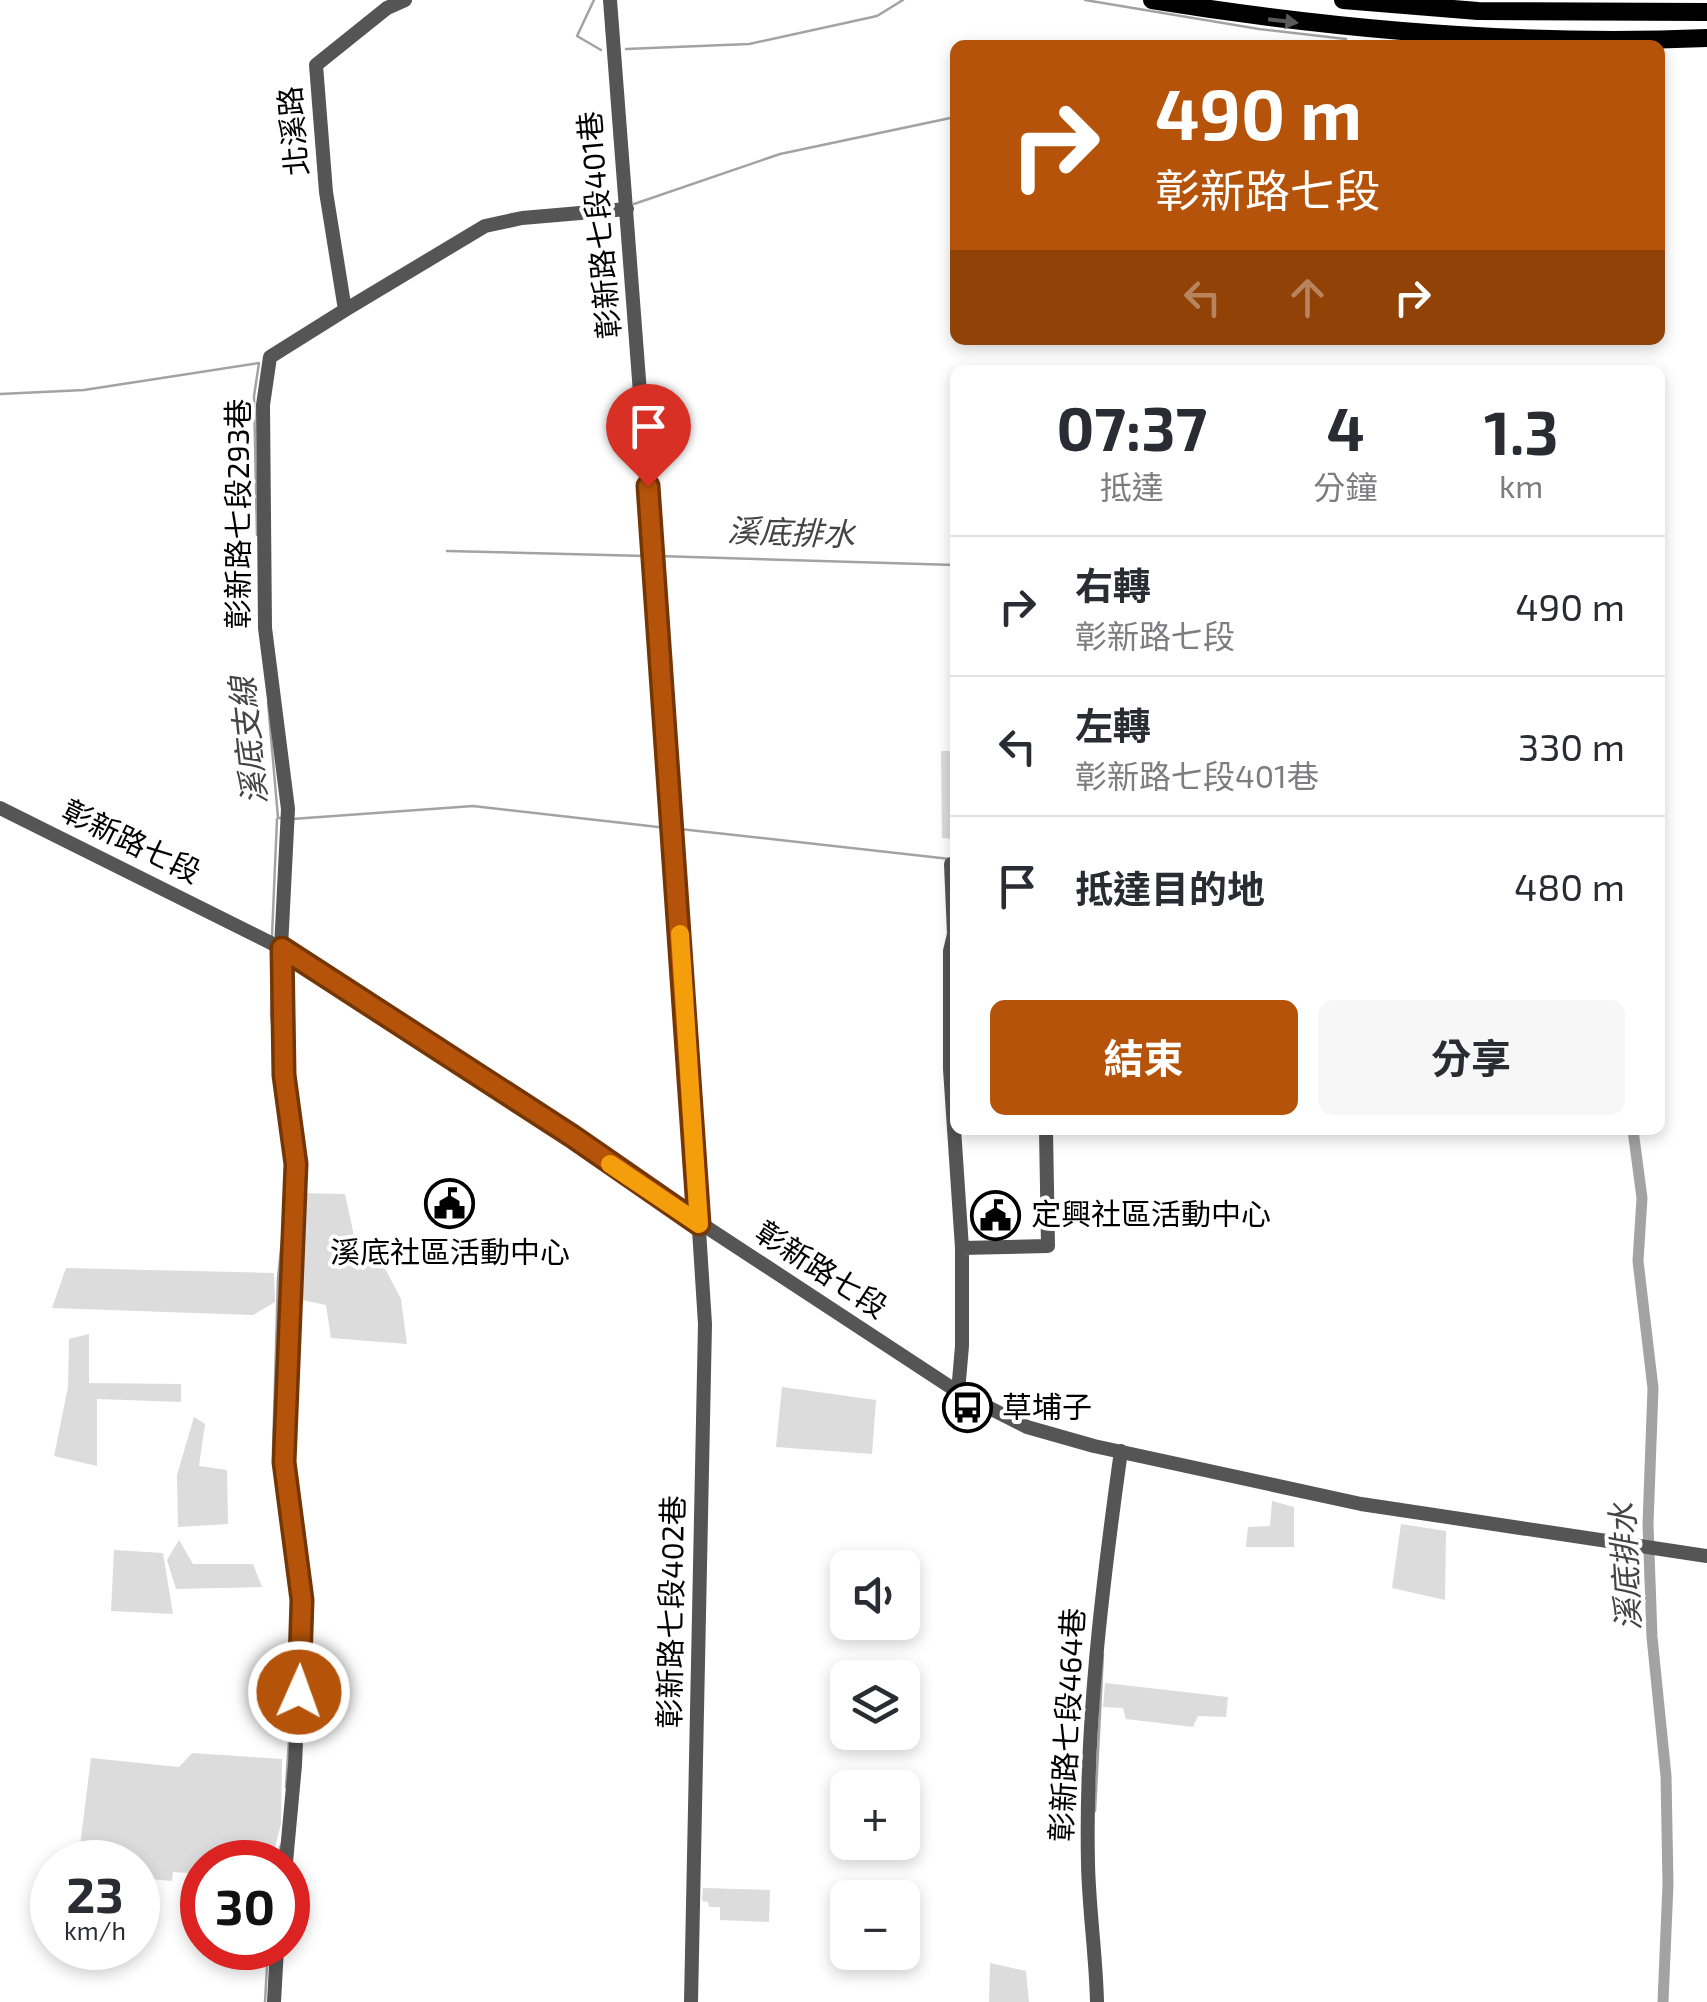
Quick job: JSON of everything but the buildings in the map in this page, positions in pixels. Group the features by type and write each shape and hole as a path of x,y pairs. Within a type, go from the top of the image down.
{"main road":[{"path":"1152,0 1391,33 1585,40"},
{"path":"1343,0 1532,13 1707,12"},
{"path":"1644,40 1707,38"}],"street":[{"name":"北溪路","path":"343,306 316,65 387,8 405,0"},
{"name":"彰新路七段401巷","path":"610,0 699,1224"},
{"path":"343,306 485,226 522,218 627,209"},
{"name":"彰新路七段293巷","path":"282,948 288,808 265,628 263,405 270,356 343,306"},
{"name":"彰新路七段","path":"0,808 282,948 958,1392 1027,1427 1360,1504 1707,1556"},
{"path":"282,948 284,1075 296,1164 284,1462 302,1600 287,1840"},
{"path":"954,1135 962,1248 962,1357 958,1392"},
{"path":"962,1248 1048,1246 1046,1135"},
{"name":"彰新路七段402巷","path":"691,2002 704,1371 699,1224"},
{"name":"彰新路七段464巷","path":"1098,2002 1088,1864 1093,1719 1107,1553 1121,1451"},
{"path":"274,2002 276,1970"}],"shaded area":[{"path":"941,751 950,751 950,839 942,838"},
{"path":"298,1193 345,1194 359,1259 381,1261 401,1299 407,1344 331,1338 326,1305 297,1299 294,1210"},
{"path":"66,1268 274,1273 275,1302 253,1315 52,1308"},
{"path":"89,1334 89,1383 181,1384 181,1402 97,1399 97,1466 54,1456 68,1387 69,1339"},
{"path":"782,1387 876,1400 872,1454 776,1447"},
{"path":"194,1417 205,1424 199,1466 227,1470 228,1524 178,1527 177,1475"},
{"path":"1272,1501 1294,1507 1294,1547 1246,1547 1248,1527 1270,1526"},
{"path":"1401,1524 1446,1531 1445,1600 1392,1588"},
{"path":"179,1540 193,1564 253,1564 262,1587 176,1589 167,1560"},
{"path":"114,1550 163,1553 173,1614 111,1611"},
{"path":"1105,1683 1228,1697 1226,1717 1198,1716 1193,1727 1126,1719 1123,1708 1103,1707"},
{"path":"192,1753 282,1759 281,1824 277,1840 180,1840 180,1872 173,1872 172,1881 160,1880 160,1840 81,1840 91,1758 179,1767"},
{"path":"703,1888 770,1890 769,1922 720,1920 720,1907 709,1907 708,1902 702,1901"},
{"path":"990,1963 1026,1971 1029,2002 989,2002"}],"waterway":[{"path":"594,0 577,36 601,50"},
{"path":"626,49 749,44 877,16 903,0"},
{"path":"1085,0 1346,39"},
{"path":"634,204 780,154 950,118"},
{"name":"溪底支線","path":"0,394 84,390 259,363 254,396 257,535"},
{"name":"溪底排水","path":"447,551 645,556"},
{"name":"溪底排水","path":"658,556 950,565"},
{"name":"溪底支線","path":"268,702 278,818 284,818"},
{"name":"溪底支線","path":"292,819 473,806 667,828"},
{"path":"272,936 277,819"},
{"name":"溪底支線","path":"680,829 950,859"},
{"path":"272,949 271,1015 286,1140"},
{"name":"溪底排水","path":"1634,1135 1642,1198 1638,1261 1653,1388 1648,1524 1652,1637 1666,1776 1668,1884 1663,2002"},
{"path":"288,1183 278,1278 273,1450 295,1613"},
{"path":"1095,1811 1103,1654"},
{"path":"286,1787 290,1725"},
{"path":"265,2002 267,1970"}],"slow traffic":[{"path":"610,1164 699,1224 680,934"}],"place":[{"name":"溪底社區活動中心","path":"450,1204"},
{"name":"定興社區活動中心","path":"996,1215"},
{"name":"草埔子","path":"967,1408"}],"route":[{"path":"299,1692 302,1600 284,1462 296,1164 284,1075 282,948 572,1136 699,1224 648,486"}]}
